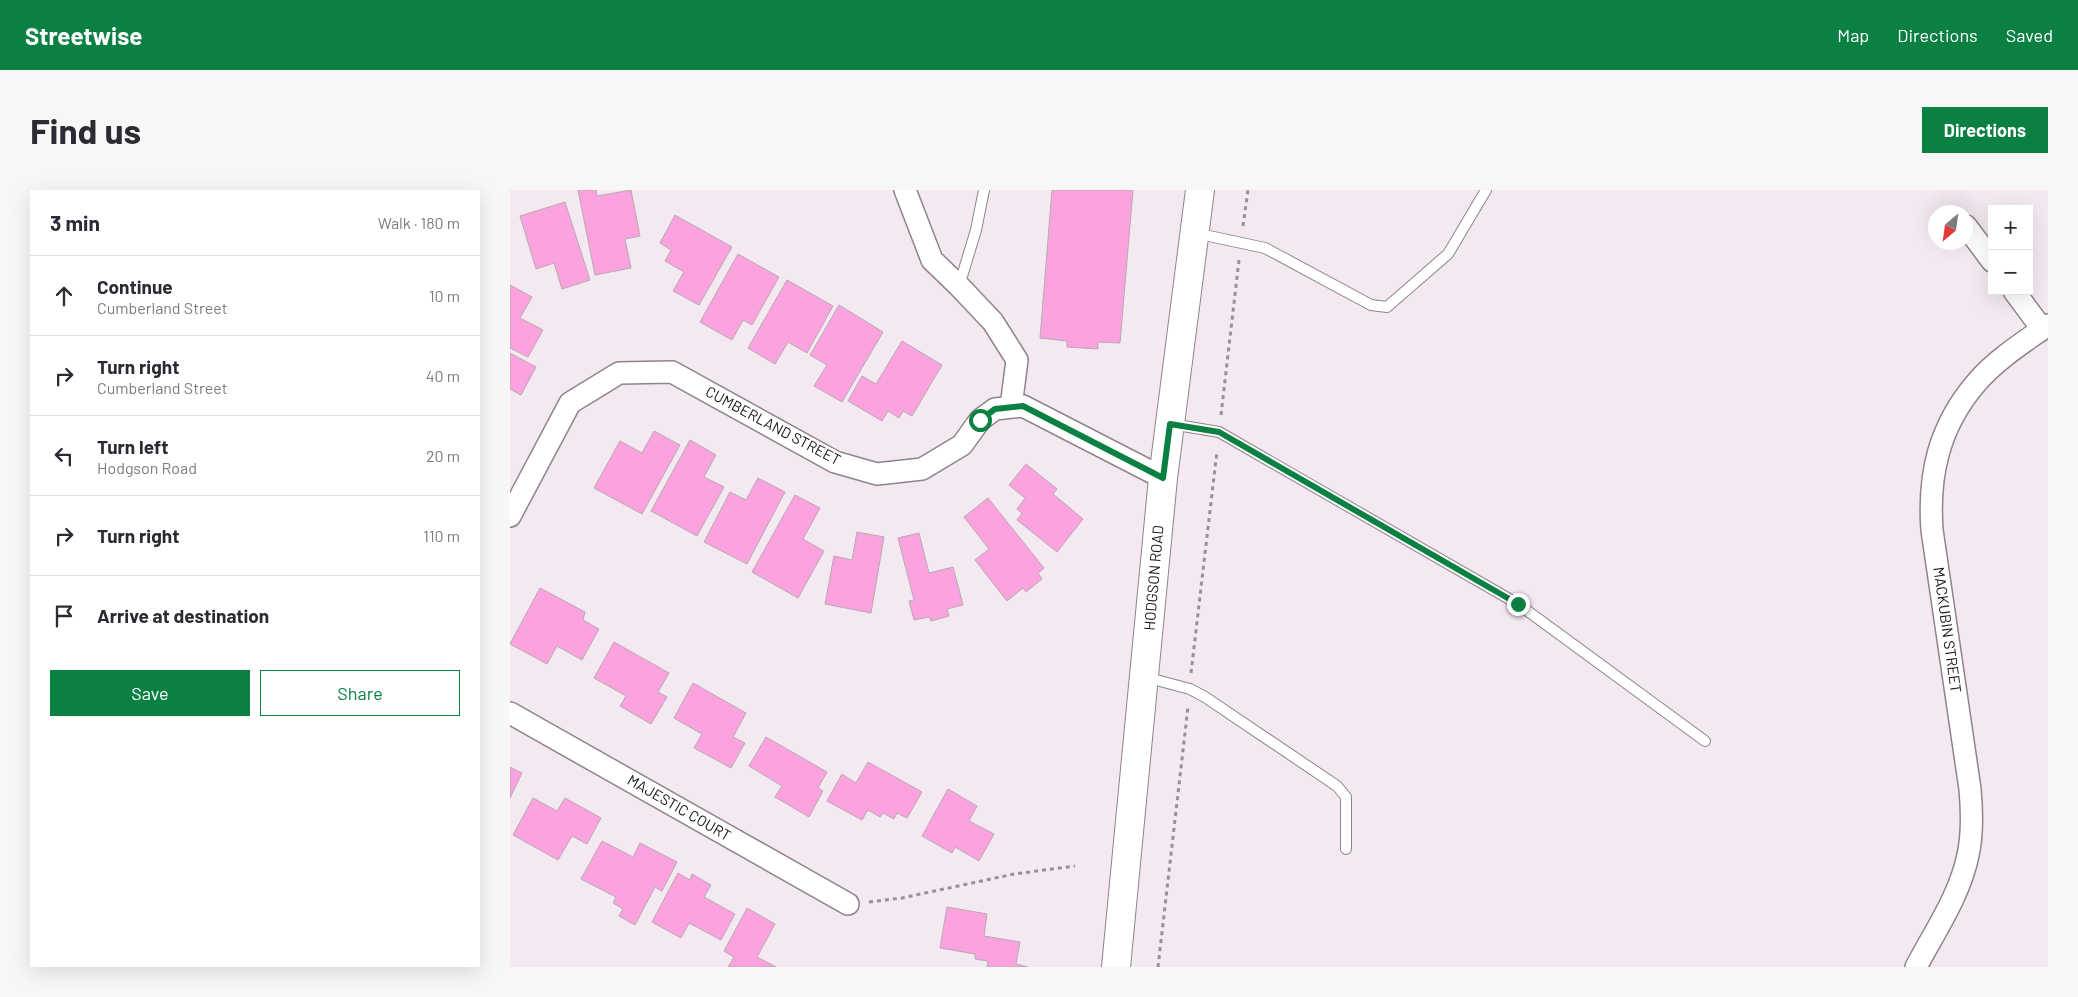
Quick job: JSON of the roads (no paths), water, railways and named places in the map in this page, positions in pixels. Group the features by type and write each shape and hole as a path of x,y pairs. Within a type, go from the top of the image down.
{"main road":[{"name":"HODGSON ROAD","path":"1116,967 1163,478 1200,190"}],"street":[{"path":"905,190 932,260 993,322 1017,360 1011,407"},
{"path":"1973,235 1988,256"},
{"path":"2017,295 2045,327"},
{"name":"MACKUBIN STREET","path":"1916,967 1958,887 1968,856 1972,822 1970,789 1932,530 1930,501 1934,467 1944,436 1958,407 1978,381 2004,358 2045,327"},
{"name":"CUMBERLAND STREET","path":"510,516 570,403 619,373 672,372 835,462 876,474 922,469 962,445 980,420 995,409 1023,406 1163,478"},
{"name":"MAJESTIC COURT","path":"510,713 848,904"}],"lane":[{"path":"959,286 976,230 984,190"},
{"path":"1194,233 1265,248 1371,306 1387,307 1448,254 1486,190"},
{"path":"1170,424 1219,432 1518,604 1705,741"},
{"path":"1144,677 1190,689 1205,697 1337,786 1346,797 1346,849"}]}
